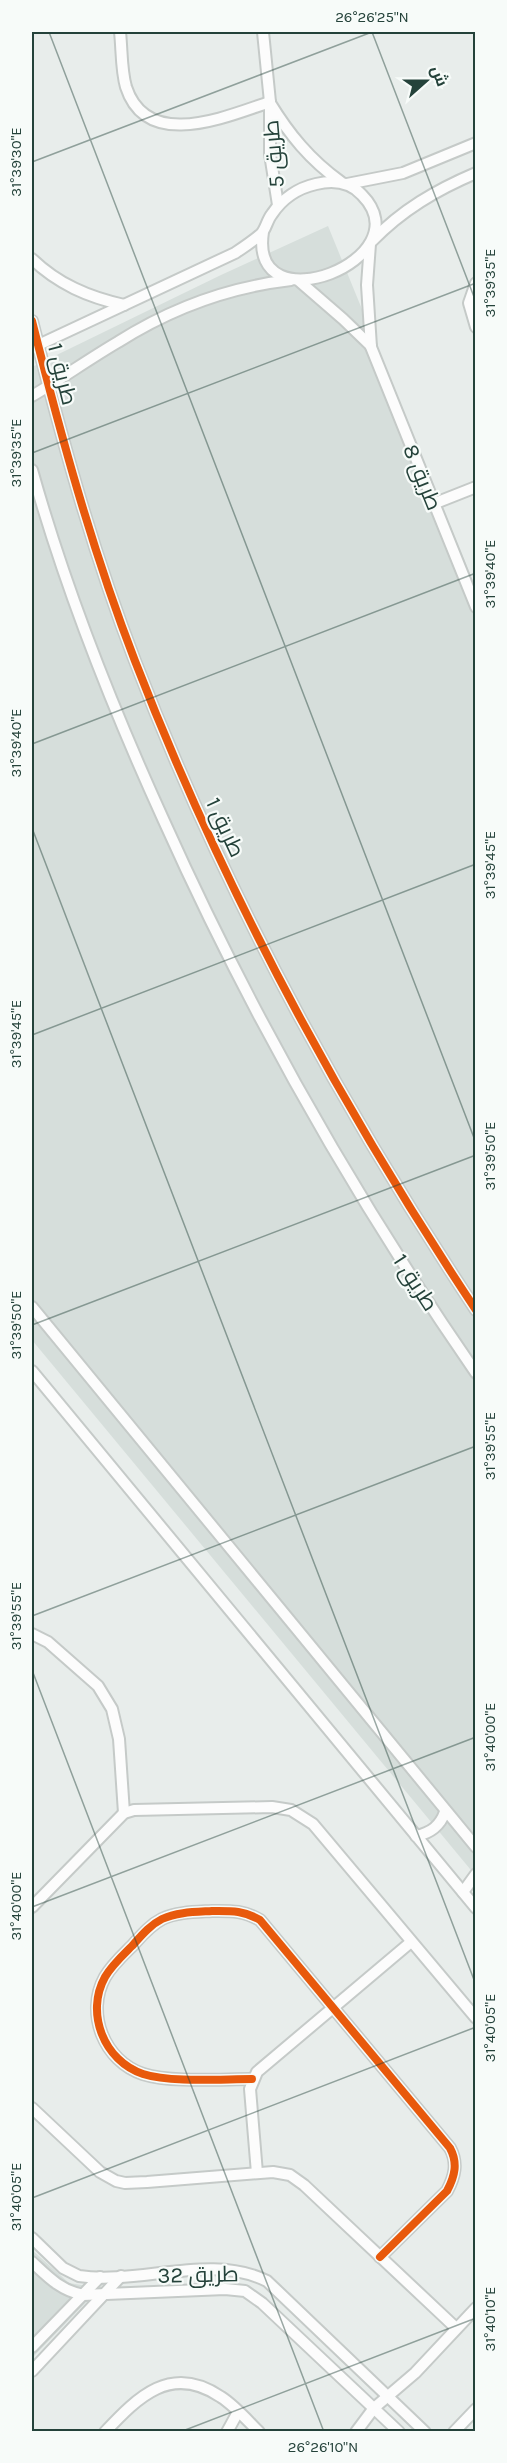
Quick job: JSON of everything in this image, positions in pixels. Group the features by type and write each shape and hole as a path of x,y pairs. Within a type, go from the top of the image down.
{"street":[{"path":"120,32 126,87 134,103 147,115 166,123 186,126 207,122 270,102"},
{"name":"طريق 5","path":"263,32 270,102 269,146 278,206"},
{"name":"طريق 5","path":"270,102 301,148 313,161 344,183"},
{"path":"296,280 283,277 267,264 261,244 263,232 278,206 297,191 307,186 330,182 344,183 403,173 476,143"},
{"path":"32,396 120,340 186,307 243,288 312,279 338,271 361,255 413,205 437,190 476,173"},
{"path":"344,183 367,200 372,211 375,223 371,243"},
{"path":"35,346 220,261 263,232"},
{"name":"طريق 8","path":"371,243 367,285 371,346 476,607"},
{"path":"32,259 59,281 80,292 124,305"},
{"name":"طريق 8","path":"296,280 371,346"},
{"path":"476,283 469,303 470,313 476,327"},
{"name":"طريق 1","path":"32,321 35,346 84,514 134,660 193,797 270,960 332,1076 376,1151 476,1310"},
{"name":"طريق 1","path":"32,470 56,549 102,677 145,779 224,951 266,1032 345,1171 476,1373"},
{"path":"433,504 476,487"},
{"path":"32,1307 476,1847"},
{"path":"32,1371 476,1908"},
{"path":"32,1634 48,1642 98,1686 112,1709 119,1739 124,1813"},
{"path":"32,1907 124,1813 134,1810 261,1807 291,1810 313,1824 476,2018"},
{"path":"416,1836 437,1826 445,1812"},
{"path":"463,1892 476,1874"},
{"path":"252,2079 163,2078 143,2074 128,2067 106,2044 96,2014 100,1989 112,1967 152,1925 178,1914 237,1911 250,1914 266,1927 454,2154 456,2167 454,2180 447,2191 380,2257"},
{"path":"257,2173 250,2089 252,2079 264,2066 411,1942"},
{"path":"32,2109 100,2172 116,2181 125,2183 281,2172 297,2179 456,2328"},
{"name":"طريق 32","path":"32,2238 71,2273 89,2278 216,2270 251,2273 267,2281 425,2432"},
{"name":"طريق 32","path":"32,2262 53,2283 63,2289 83,2295 225,2289 245,2291 262,2303 399,2432"},
{"path":"32,2371 122,2276"},
{"path":"32,2347 100,2277"},
{"path":"356,2432 374,2408 415,2373 476,2308"},
{"path":"105,2432 135,2400 151,2390 169,2385 188,2384 206,2388 222,2398 259,2432"},
{"path":"454,2432 476,2409"},
{"path":"227,2432 238,2412"}],"shaded area":[{"path":"328,226 475,586 475,1875 32,1340 32,367"},
{"path":"32,2250 69,2283 100,2288 32,2358"}],"cycle path":[{"path":"32,321 66,450 119,619 169,746 206,830 246,913 332,1076 378,1155 476,1310"},
{"path":"252,2079 196,2080 154,2077 129,2068 109,2047 98,2020 99,1991 114,1964 158,1921 180,1914 212,1911 242,1913 260,1920 450,2148 454,2159 454,2170 447,2191 380,2257"}]}
